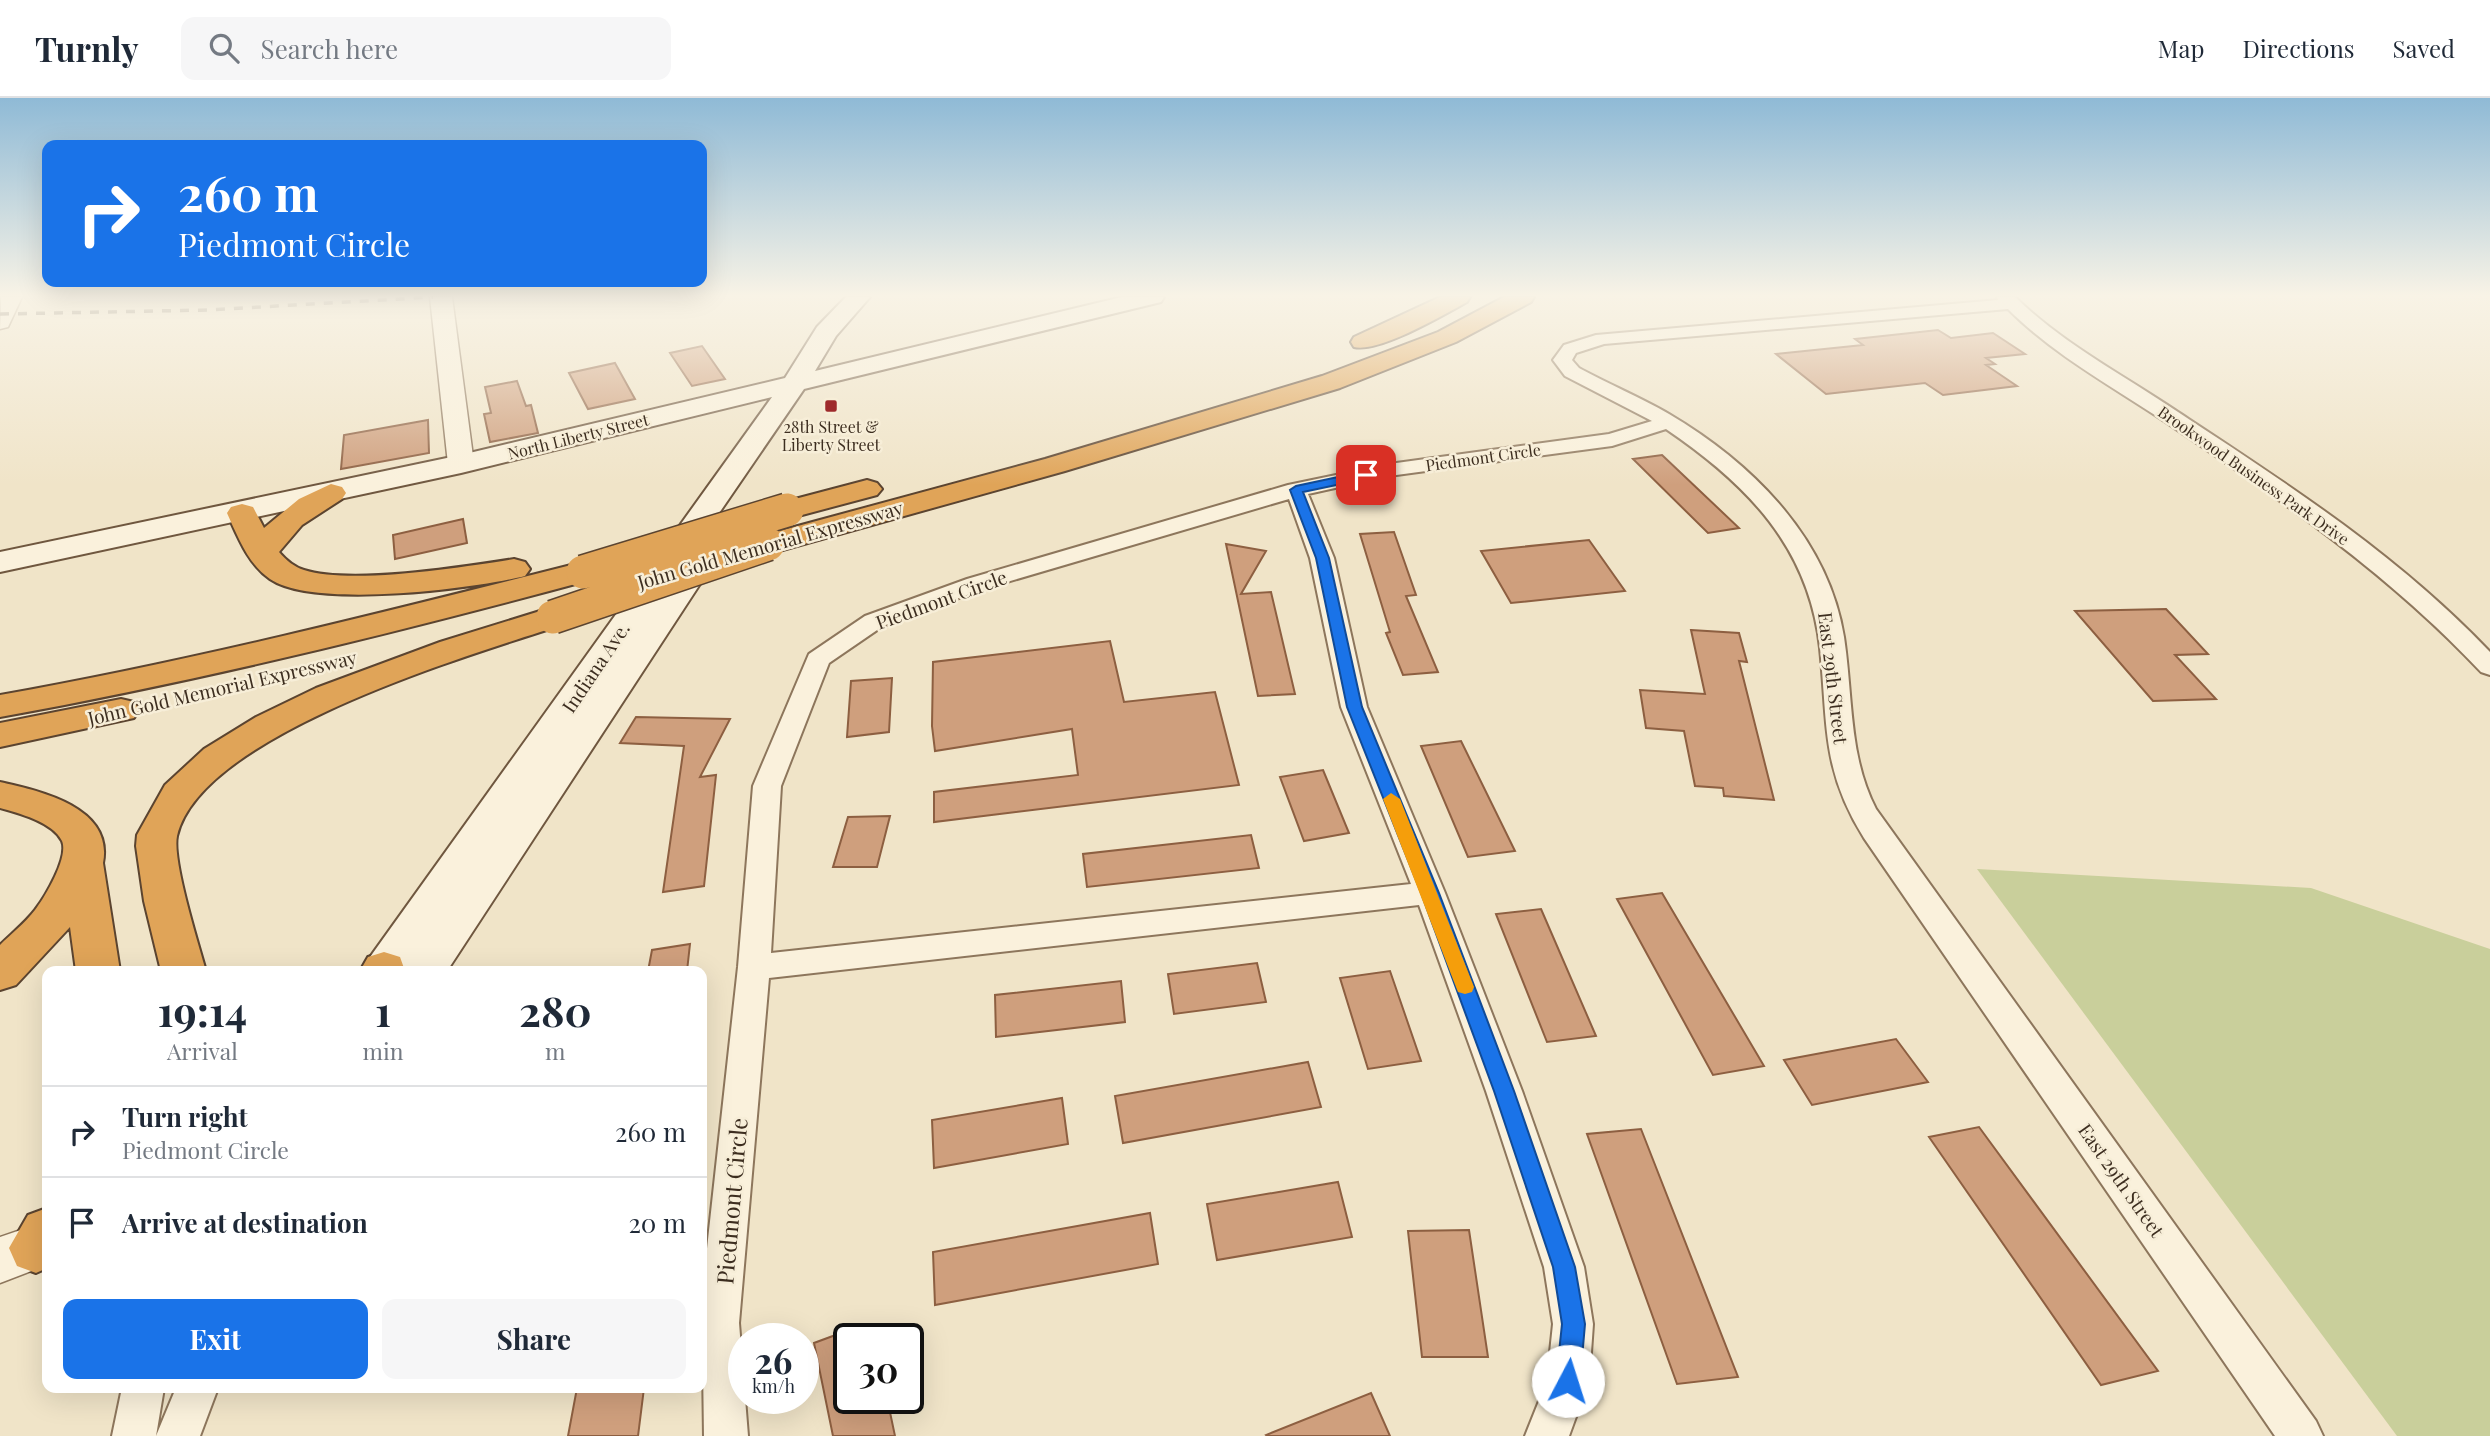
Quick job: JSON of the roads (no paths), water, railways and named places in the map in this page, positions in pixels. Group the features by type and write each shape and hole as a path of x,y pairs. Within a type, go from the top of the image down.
{"highway":[{"name":"John Gold Memorial Expressway","path":"0,706 227,662 386,625 787,510 985,459 1322,359"},
{"name":"John Gold Memorial Expressway","path":"0,735 200,694 555,610 768,544 1055,465 1331,382 1389,359"},
{"path":"262,554 272,535 297,511 331,493"},
{"path":"242,513 262,554 286,576 320,583 358,584 457,578 589,565"},
{"path":"182,966 156,842 173,804 186,785 204,767 266,727 306,707 555,610"},
{"path":"0,795 55,812 80,833 85,847 82,863 51,921 0,973"},
{"path":"82,863 97,966"}],"main road":[{"name":"Indiana Ave.","path":"402,966 439,945 756,480 791,425 813,359"},
{"name":"North Liberty Street","path":"0,562 242,513 461,464 892,359"},
{"name":"Indiana Ave.","path":"396,966 744,454 805,380"},
{"path":"650,418 695,415 727,421 746,432 750,438 744,454"}],"street":[{"path":"448,359 461,464"},
{"name":"East 29th Street","path":"1563,359 1572,372 1669,422 1716,454 1768,505 1794,540 1812,570 1824,603 1831,643 1841,743 1852,787 1867,816 1904,873 2301,1436"},
{"name":"Brookwood Business Park Drive","path":"2084,359 2266,479 2361,549 2458,631 2490,667"},
{"name":"Piedmont Circle","path":"726,1436 719,1323 754,967 767,786 818,659 874,621 975,584 1296,490 1389,470 1612,440 1669,422"},
{"path":"1296,490 1322,558 1354,707 1430,893 1504,1091 1564,1267 1573,1324 1568,1381 1547,1436"},
{"path":"754,967 1430,893"},
{"path":"134,1436 143,1393"},
{"path":"178,1436 195,1393"}],"place":[{"name":"28th Street & Liberty Street","path":"831,406"}]}
